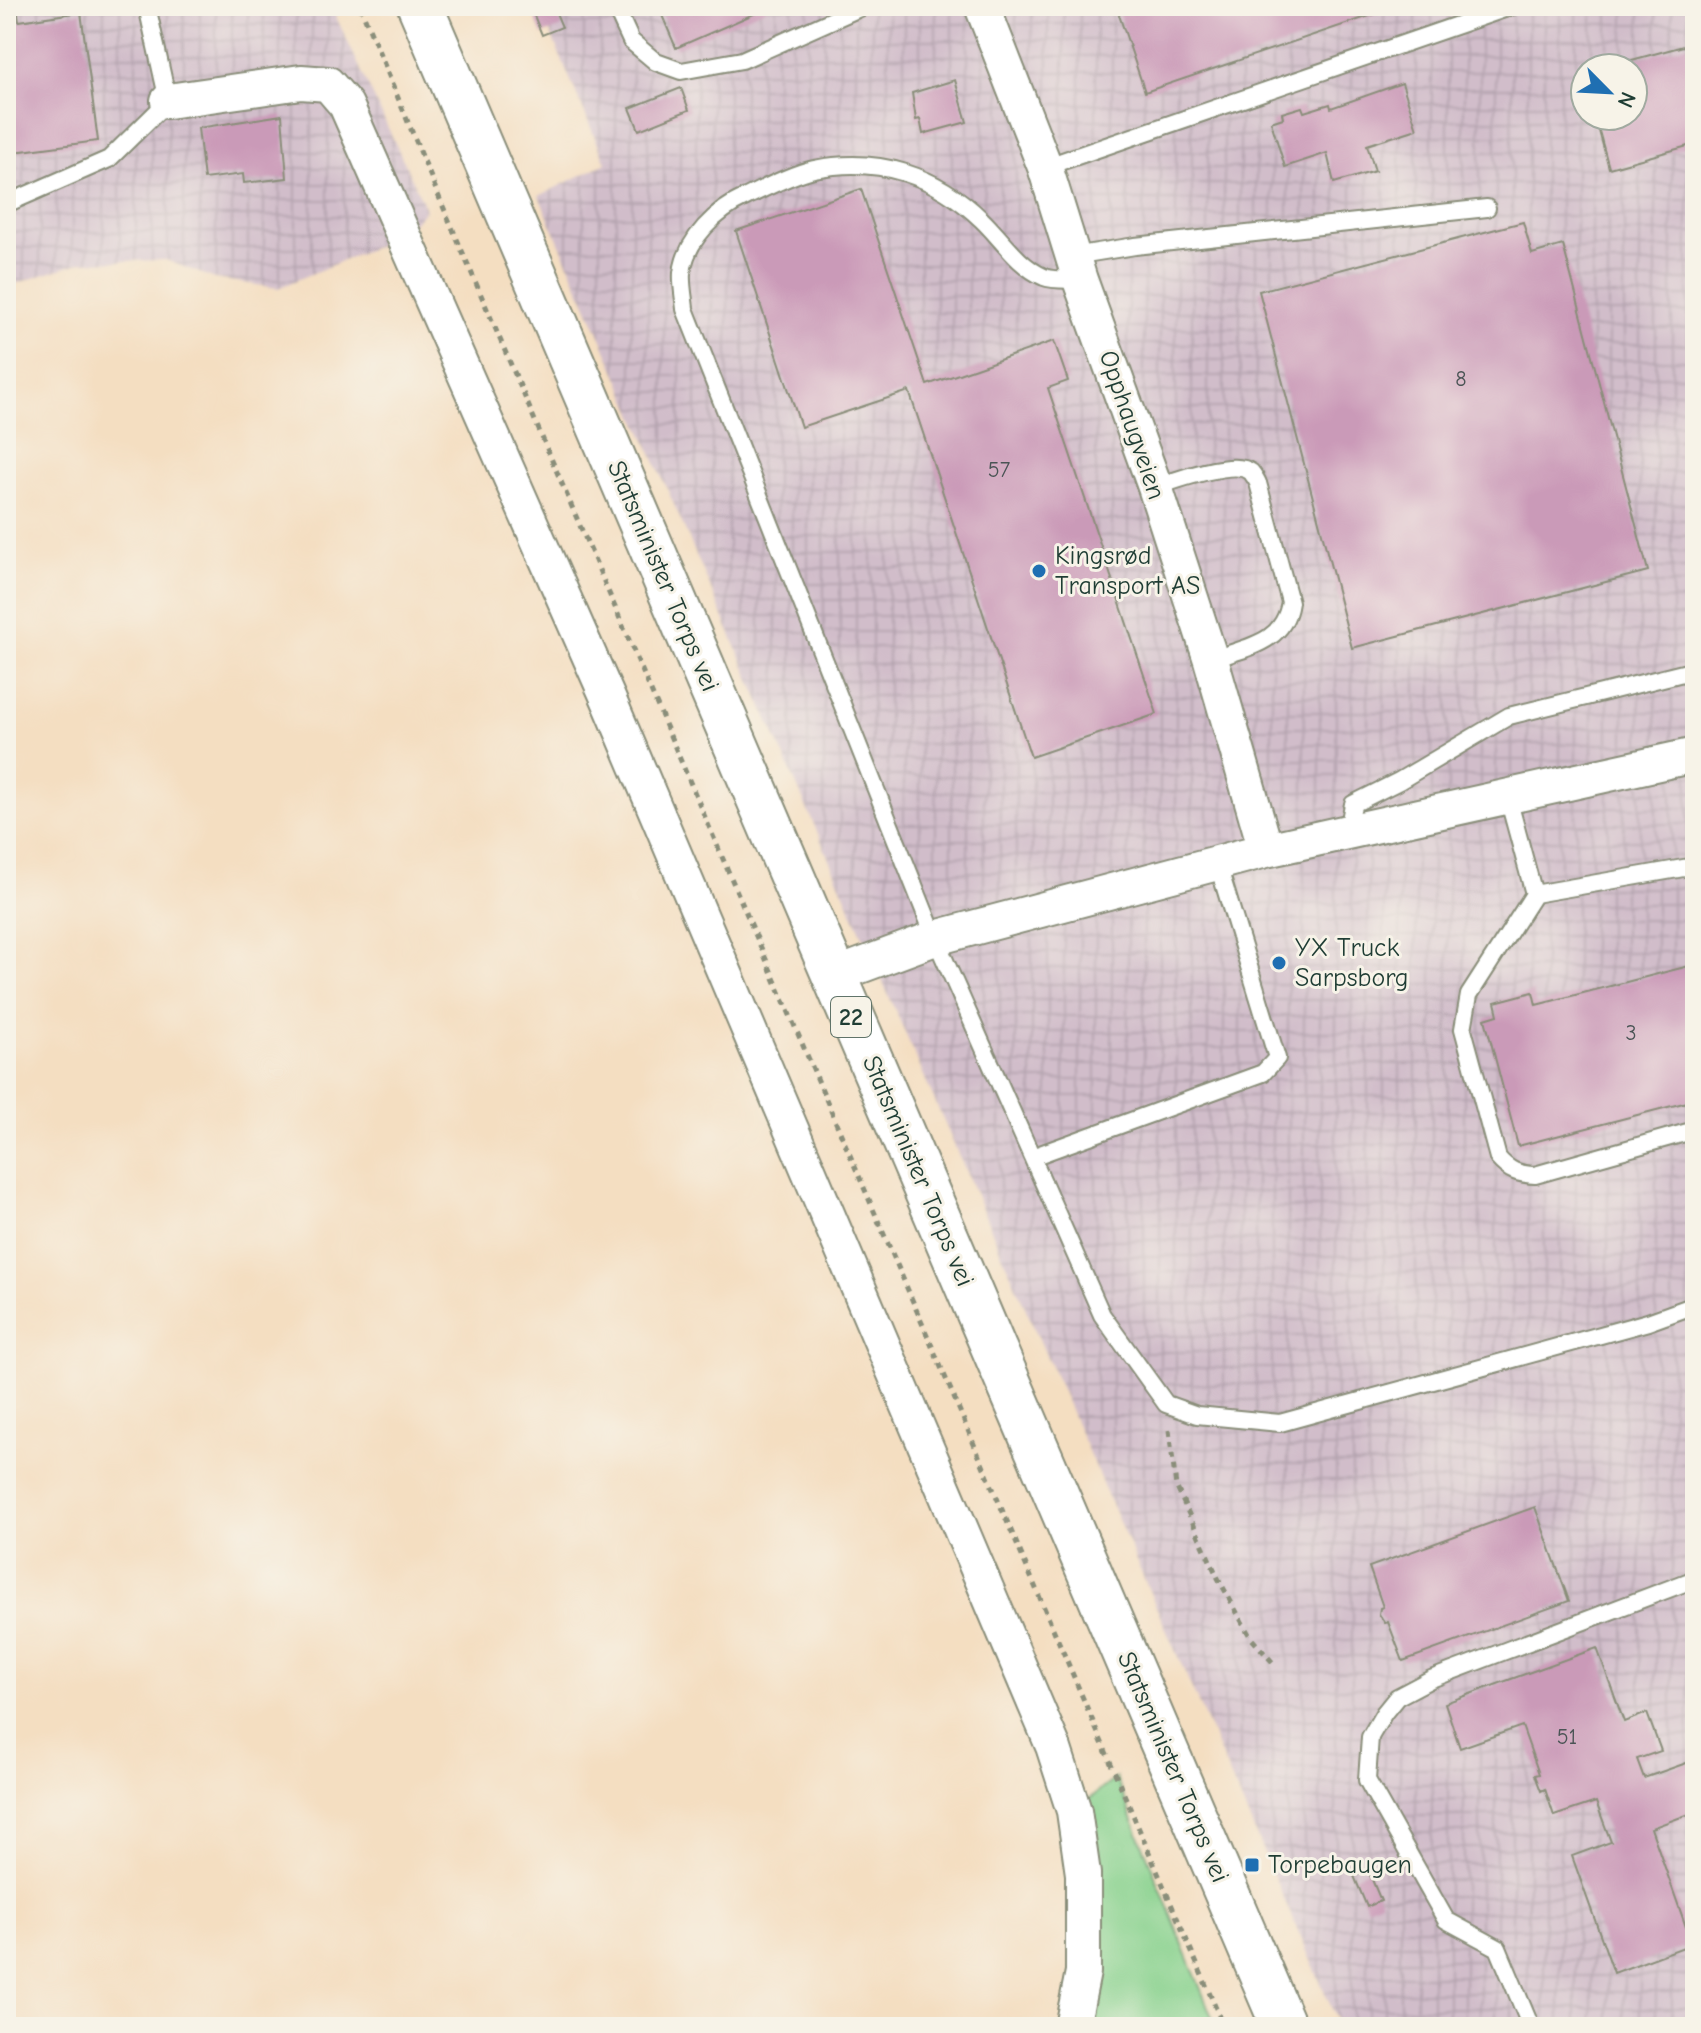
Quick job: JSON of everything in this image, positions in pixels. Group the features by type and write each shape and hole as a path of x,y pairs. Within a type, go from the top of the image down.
{"highway":[{"name":"Statsminister Torps vei","path":"420,6 1284,2027"}],"street":[{"name":"Opphaugveien","path":"982,6 1045,167 1077,268 1155,487 1211,660 1266,850"},
{"path":"168,101 301,82 328,84 346,105 608,698 1053,1746 1074,1811 1083,1874 1083,1972 1072,2027"},
{"path":"833,976 935,938 1266,850 1695,755"}],"lane":[{"path":"6,204 109,159 168,101 147,6"},
{"path":"615,6 631,41 656,62 681,71 742,60 864,6"},
{"path":"1045,167 1513,6"},
{"path":"1487,208 1135,246 1046,278 1019,261 981,219 944,188 905,172 866,165 813,169 743,198 713,217 694,240 682,272 685,309 935,938 1102,1315 1166,1404 1197,1415 1280,1423 1648,1322 1695,1305"},
{"path":"1155,487 1227,467 1251,472 1258,483 1290,602 1288,617 1281,630 1271,637 1211,660"},
{"path":"1347,834 1353,804 1399,781 1509,716 1695,670"},
{"path":"1508,798 1534,894"},
{"path":"1032,1157 1263,1073 1277,1058 1218,865"},
{"path":"1695,866 1534,894 1469,995 1463,1029 1498,1158 1506,1169 1535,1175 1695,1130"},
{"path":"1531,2027 1498,1948 1446,1920 1367,1780 1370,1737 1397,1697 1431,1679 1695,1579"}],"path":[{"path":"360,6 445,212 1224,2027"},
{"path":"1166,1404 1176,1486 1218,1578 1251,1638 1276,1666"}],"shaded area":[{"path":"6,6 331,6 426,209 403,235 278,288 215,279 166,260 82,262 6,287"},
{"path":"539,6 1695,6 1695,2027 1340,2027 539,196 606,163"}],"green space":[{"path":"1116,1778 1216,2027 1072,2027 1074,1811"}],"building":[{"path":"6,6 17,6 19,21 81,12 98,141 6,153"},
{"path":"530,6 553,6 562,27 542,35"},
{"path":"658,6 772,6 676,48"},
{"path":"1116,6 1396,6 1396,7 1145,92"},
{"path":"1687,45 1695,72 1695,144 1609,168 1599,132 1649,132 1649,55"},
{"path":"955,80 967,122 923,134 920,119 916,120 912,93"},
{"path":"1402,83 1417,129 1367,145 1375,171 1334,183 1327,153 1285,167 1271,122 1283,118 1282,113 1302,107 1304,112 1330,104 1331,108"},
{"path":"681,88 689,110 639,130 630,108"},
{"path":"282,115 287,178 244,183 243,174 204,179 198,128"},
{"name":"Kingsrød Transport AS","path":"861,189 927,385 1054,341 1068,381 1048,388 1157,714 1031,757 909,391 801,427 736,231"},
{"path":"1523,222 1532,254 1563,245 1648,571 1352,648 1259,291"},
{"path":"1695,947 1695,1100 1518,1146 1485,1019 1498,1015 1495,1002 1533,992 1536,1005 1693,965 1689,949"},
{"path":"1535,1507 1569,1601 1403,1661 1388,1622 1385,1623 1379,1614 1383,1607 1369,1567"},
{"path":"1597,1648 1624,1722 1647,1713 1661,1751 1637,1759 1644,1778 1695,1760 1695,1812 1651,1828 1692,1944 1614,1973 1572,1856 1611,1842 1596,1802 1554,1816 1545,1789 1541,1791 1535,1775 1539,1774 1522,1726 1460,1748 1445,1703"},
{"path":"1368,1870 1381,1901 1367,1907 1354,1876"}],"place":[{"name":"Kingsrød Transport AS","path":"1039,571"},
{"name":"YX Truck Sarpsborg","path":"1279,963"},
{"name":"Torpebaugen","path":"1252,1865"}]}
